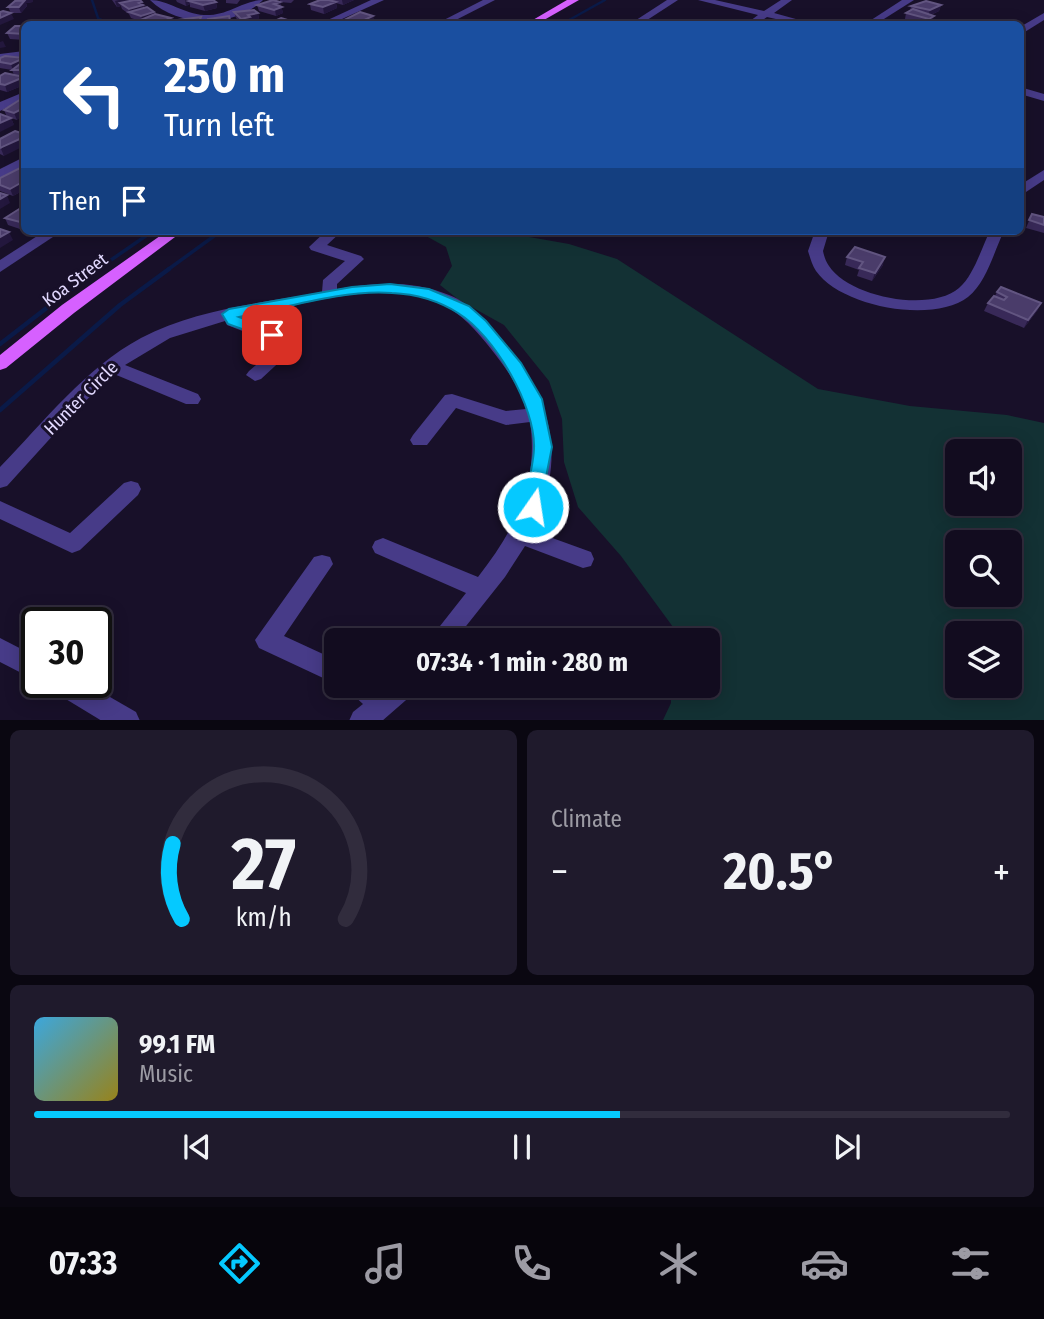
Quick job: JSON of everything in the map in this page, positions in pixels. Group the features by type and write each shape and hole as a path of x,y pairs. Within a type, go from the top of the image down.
{"main road":[{"path":"536,21 574,0"},
{"name":"Koa Street","path":"0,364 68,309 170,235"}],"street":[{"path":"155,0 173,13 200,17 236,12 258,0"},
{"path":"331,21 379,0"},
{"path":"447,21 490,0"},
{"path":"640,21 673,0"},
{"path":"703,0 796,21"},
{"path":"755,21 787,0"},
{"path":"875,21 909,0"},
{"path":"1024,29 1044,16"},
{"path":"0,57 21,54"},
{"path":"1024,91 1044,98"},
{"path":"0,107 21,96"},
{"path":"0,174 21,164"},
{"path":"1024,189 1044,174"},
{"path":"0,267 49,235"},
{"path":"330,235 316,247 356,259 329,283 330,295"},
{"path":"820,235 814,253 820,266 832,278 872,299 918,306 945,302 965,291 995,235"},
{"name":"Hunter Circle","path":"0,480 9,459 112,366 159,336 229,314 364,289 401,288 424,292 456,304 475,318 515,367 530,390 539,414 543,447 533,507 520,535 450,628"},
{"path":"229,314 233,321 291,343 255,376"},
{"path":"112,366 192,399"},
{"path":"421,440 452,400 506,418 539,414"},
{"path":"0,509 72,544 131,489"},
{"path":"520,535 583,559"},
{"path":"383,547 481,589"},
{"path":"322,564 267,640 324,666"},
{"path":"0,649 21,661"},
{"path":"88,698 127,720"},
{"path":"368,698 378,715 393,698"}],"green space":[{"path":"424,235 518,235 569,244 617,259 818,389 910,406 1007,415 1044,423 1044,720 663,720 671,698 720,698 720,628 673,628 621,556 578,507 564,462 562,419 549,381 504,325 459,300 440,285 452,266 446,247"}],"building":[{"path":"25,0 19,7 8,7 15,1"},
{"path":"140,0 142,2 139,3 143,5 129,9 120,3"},
{"path":"273,0 280,2 274,4 282,7 274,10 257,5"},
{"path":"320,0 336,2 323,7 310,4"},
{"path":"189,1 216,2 203,5"},
{"path":"926,1 941,5 930,10 911,6"},
{"path":"147,7 154,12 141,16 129,12"},
{"path":"913,9 934,16 929,19 906,13"},
{"path":"254,10 258,13 241,19 234,12"},
{"path":"0,12 11,13 0,18"},
{"path":"360,12 373,16 362,21 344,20"},
{"path":"155,14 171,18 163,21 143,19"},
{"path":"229,16 230,21 208,21"},
{"path":"201,17 199,21 178,20"},
{"path":"15,26 21,26 21,34 7,33"},
{"path":"5,56 21,59 11,64 0,62 0,58"},
{"path":"5,73 21,78 5,85 0,84 0,76"},
{"path":"21,99 21,110 14,113 4,110"},
{"path":"0,114 11,118 0,123"},
{"path":"15,131 21,133 21,138 0,148 0,139"},
{"path":"21,168 21,183 10,189 0,185 0,178"},
{"path":"21,208 21,222 5,218"},
{"path":"1032,214 1044,217 1044,225 1029,220"},
{"path":"0,229 9,232 0,237"},
{"path":"855,247 885,257 875,273 859,268 863,262 847,257"},
{"path":"1001,287 1041,303 1028,320 988,303 994,296 1004,300 1007,297 997,292"}],"waterway":[{"path":"92,0 98,18 104,21"},
{"path":"567,21 605,0"},
{"path":"95,271 147,235"},
{"path":"166,271 216,235"},
{"path":"0,344 97,269"},
{"path":"0,410 120,305 169,269"}],"route":[{"path":"272,335 233,321 229,314 364,289 390,288 424,292 447,300 464,310 475,318 515,367 534,399 539,414 543,447 538,491 533,507"}]}
